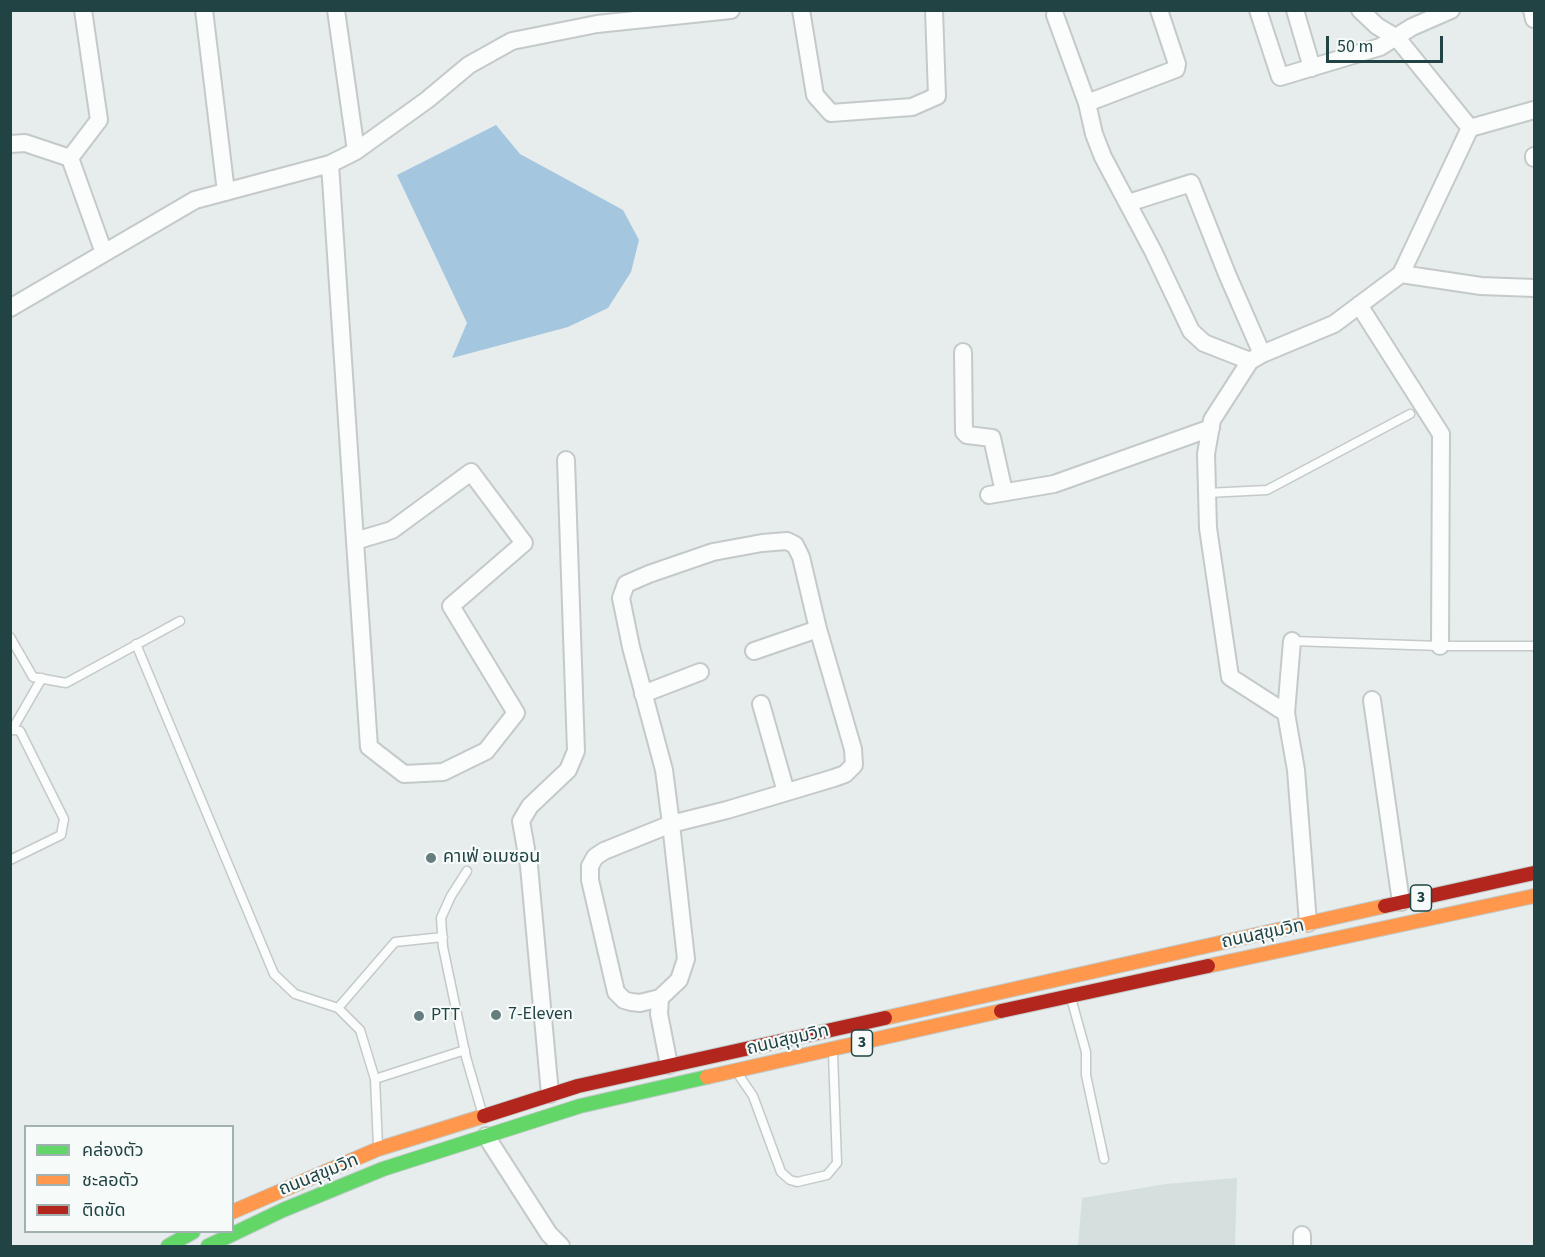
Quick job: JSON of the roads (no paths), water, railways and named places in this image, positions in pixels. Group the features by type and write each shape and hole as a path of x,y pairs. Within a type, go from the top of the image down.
{"main road":[{"name":"ถนนสุขุมวิท","path":"234,1211 378,1149 578,1086 1534,873"},
{"name":"ถนนสุขุมวิท","path":"208,1246 283,1210 383,1169 580,1106 1070,995 1534,896"},
{"path":"1399,903 1401,924"},
{"path":"168,1246 191,1233"}],"street":[{"path":"70,158 99,120 83,10"},
{"path":"204,10 226,192"},
{"path":"336,10 356,151"},
{"path":"10,308 195,200 330,164 356,151 427,100 469,65 512,41 597,24 731,10"},
{"path":"801,10 815,95 831,113 912,107 937,96 934,10"},
{"path":"1087,103 1176,69 1177,64 1159,10"},
{"path":"1258,10 1280,77 1380,47 1412,27 1451,10"},
{"path":"1295,10 1312,68"},
{"path":"1360,10 1377,26 1397,38 1470,128"},
{"path":"1532,10 1534,19"},
{"path":"1055,15 1087,103 1094,134 1191,331 1204,343 1256,357"},
{"path":"1286,713 1230,677 1208,528 1206,454 1212,420 1256,357 1334,324 1401,274 1470,128 1534,110"},
{"path":"10,144 25,144 70,158"},
{"path":"70,158 104,253"},
{"path":"330,164 355,541 369,747 404,774 443,772 486,751 516,712 451,606 524,543 471,472 392,530 355,541"},
{"path":"1128,203 1191,183 1227,274 1256,357"},
{"path":"1401,274 1481,286 1534,288"},
{"path":"1359,305 1441,434 1440,646"},
{"path":"963,352 964,432 967,435 992,438 997,493 1054,484 1210,428"},
{"path":"550,1094 529,866 521,821 530,806 568,770 576,751 566,460"},
{"path":"643,694 622,611 621,598 626,584 713,552 762,543 787,541 795,545 801,557 818,629 853,749 854,765 845,774 727,810 671,824 604,851 595,857 590,866 590,880 616,992 624,1000 640,1003 660,998 679,980 686,959 671,824 664,770 643,694"},
{"path":"754,651 818,629"},
{"path":"1292,641 1286,713 1296,770 1308,923"},
{"path":"643,694 700,672"},
{"path":"1372,700 1399,903"},
{"path":"761,704 786,792"},
{"path":"660,998 659,1014 669,1065"},
{"path":"486,1136 549,1234 561,1246"}],"lane":[{"path":"1207,493 1267,490 1410,414"},
{"path":"10,637 33,677 66,684 180,621"},
{"path":"1292,641 1440,646 1534,646"},
{"path":"135,644 273,974 295,994 338,1008 360,1029 375,1078 378,1149"},
{"path":"10,860 61,835 64,819 20,732 11,730 42,678"},
{"path":"467,871 451,896 441,918 442,937 465,1050 483,1115"},
{"path":"338,1008 395,942 442,937"},
{"path":"1070,995 1086,1052 1086,1075 1104,1159"},
{"path":"736,1071 753,1096 781,1172 790,1180 797,1182 807,1180 827,1175 837,1163 833,1049"},
{"path":"375,1078 465,1050"}],"water":[{"path":"496,125 520,154 623,210 639,240 631,272 608,308 568,327 452,358 467,323 397,175"}],"place":[{"name":"คาเฟ่ อเมซอน","path":"431,858"},
{"name":"7-Eleven","path":"496,1015"},
{"name":"PTT","path":"419,1016"}]}
